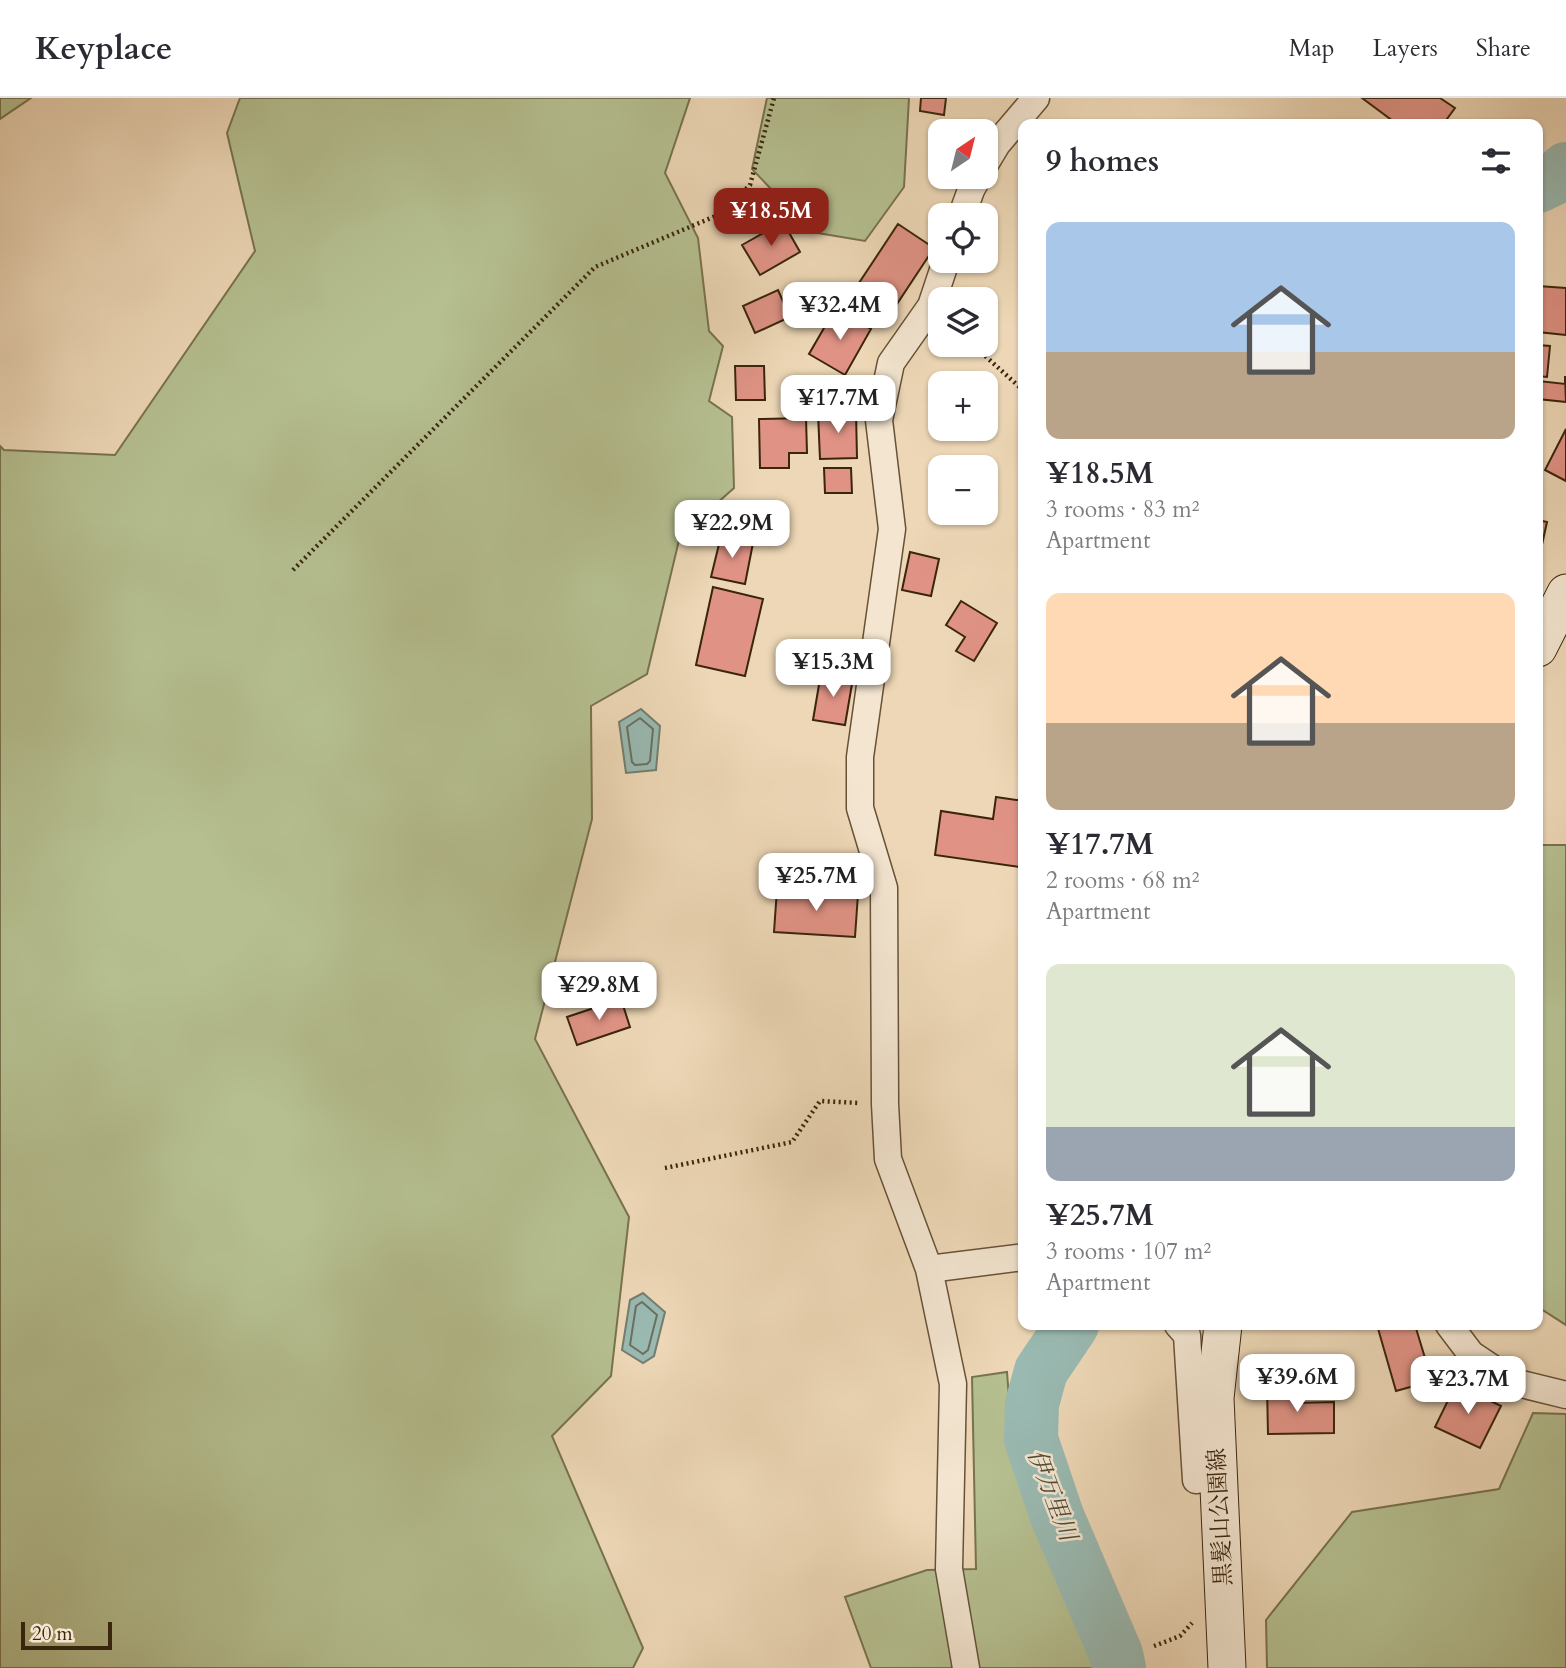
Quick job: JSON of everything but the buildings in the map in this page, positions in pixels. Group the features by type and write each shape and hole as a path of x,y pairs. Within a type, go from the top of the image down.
{"main road":[{"path":"1543,638 1566,593"},
{"name":"黒髪山公園線","path":"1222,1330 1215,1398 1227,1668"}],"street":[{"path":"1018,119 1036,98"},
{"path":"998,143 1018,119"},
{"path":"942,273 930,306 891,363 879,420 892,529 860,757 860,808 884,888 885,1104 888,1158 929,1269 953,1384 949,1569 966,1668"},
{"path":"929,1269 1018,1258"},
{"path":"1182,1330 1187,1335 1196,1480 1219,1475"},
{"path":"1453,1330 1471,1354 1513,1382 1566,1395"}],"path":[{"path":"293,570 595,267 718,215 750,185 774,98"},
{"path":"986,357 1018,386"},
{"path":"665,1168 792,1142 820,1101 885,1104"}],"green space":[{"path":"0,98 31,98 0,119"},
{"path":"240,98 690,98 665,173 698,238 709,331 723,346 709,401 732,417 734,488 680,536 647,674 591,706 592,819 535,1039 629,1217 611,1376 552,1436 643,1648 633,1668 0,1668 0,446 4,450 115,455 255,251 227,133"},
{"path":"767,98 909,98 904,187 865,241 812,232 752,169"},
{"path":"1543,845 1566,845 1566,1325 1543,1310"},
{"path":"1007,1372 1014,1463 1094,1668 871,1668 845,1597 927,1570 976,1569 972,1377"},
{"path":"1533,1413 1566,1414 1566,1668 1267,1668 1266,1620 1352,1512 1499,1489"}],"water":[{"path":"641,709 660,726 656,770 626,773 619,722"},
{"path":"643,1293 665,1312 654,1356 643,1363 622,1350 630,1300"}],"waterway":[{"name":"伊万里川","path":"1543,184 1559,176 1566,169"},
{"name":"伊万里川","path":"1069,1330 1041,1371 1032,1404 1031,1439 1057,1516 1116,1654 1119,1668"}]}
